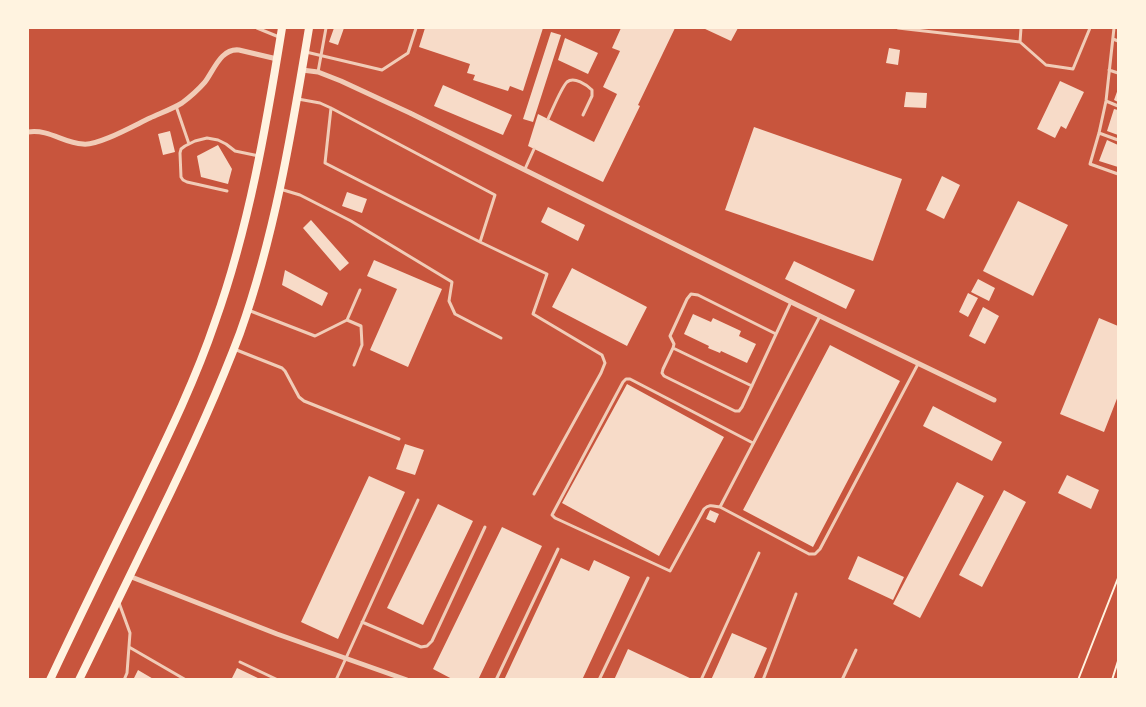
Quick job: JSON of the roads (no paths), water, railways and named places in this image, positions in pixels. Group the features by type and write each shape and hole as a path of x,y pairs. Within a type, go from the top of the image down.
{"main road":[{"path":"50,680 148,477 194,376 215,323 247,216 260,156 282,28"},
{"path":"79,680 196,437 219,386 247,310 273,222 309,28"}],"street":[{"path":"28,132 41,131 74,143 92,144 118,134 176,106 205,82 223,56 228,52 239,50 277,59"},
{"path":"302,70 318,72 341,81 410,113 791,302 994,400"},
{"path":"129,576 277,634 407,680"}],"lane":[{"path":"257,28 281,37"},
{"path":"318,72 326,28"},
{"path":"305,52 382,70 408,53 416,28"},
{"path":"898,28 1020,42 1046,65 1073,69 1090,28"},
{"path":"1020,42 1021,28"},
{"path":"1114,28 1106,101 1090,164 1118,174"},
{"path":"1113,39 1118,41"},
{"path":"1109,70 1118,73"},
{"path":"548,119 564,86 568,81 574,80 588,86 592,90 592,96 583,114"},
{"path":"297,99 320,102 495,195 480,242"},
{"path":"1106,101 1118,106"},
{"path":"176,106 189,144"},
{"path":"331,108 325,163 547,274 533,314 602,355 605,363 601,373 534,494"},
{"path":"1099,134 1118,140"},
{"path":"226,191 183,180 181,176 180,153 182,149 189,144 207,138 218,140 235,151 260,156"},
{"path":"524,170 534,149"},
{"path":"280,189 300,195 351,220 452,282 449,301 455,314 502,338"},
{"path":"247,310 316,336 347,320 360,290"},
{"path":"776,334 698,295 692,294 687,299 670,336 674,344 662,373 664,376 735,411 739,411 742,407 791,302"},
{"path":"720,507 820,316"},
{"path":"347,320 361,326 362,345 354,365"},
{"path":"673,348 752,386"},
{"path":"233,349 282,368 304,401 398,438"},
{"path":"753,444 630,379 626,379 552,515 670,571 704,509 711,505 720,507 808,554 815,554 820,549 918,363"},
{"path":"336,680 418,500"},
{"path":"362,622 421,648 427,646 432,641 485,527"},
{"path":"496,680 558,549"},
{"path":"701,680 759,553"},
{"path":"599,680 648,578"},
{"path":"763,680 796,594"},
{"path":"118,599 130,633 127,673 124,680"},
{"path":"129,647 186,680"},
{"path":"842,680 856,650"},
{"path":"240,662 278,680"}]}
